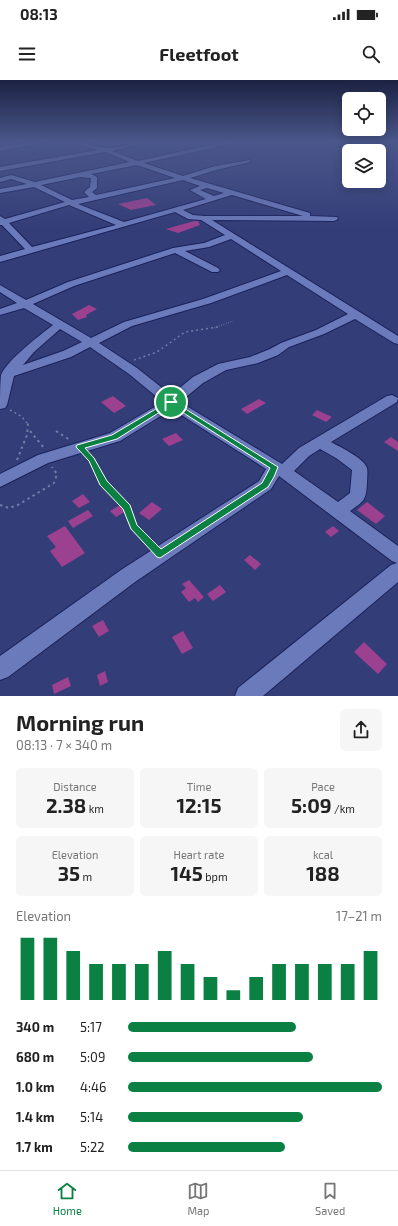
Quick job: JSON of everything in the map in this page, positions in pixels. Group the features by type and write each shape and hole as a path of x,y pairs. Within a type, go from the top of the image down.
{"street":[{"path":"1,171 11,177 36,184 69,201 70,203 124,225"},
{"path":"0,191 80,174 96,174 108,171"},
{"path":"161,171 319,219"},
{"path":"30,250 2,221 70,203 183,178 206,171"},
{"path":"95,198 88,192 93,188 96,174"},
{"path":"0,180 11,177"},
{"path":"207,186 194,190 213,199"},
{"path":"0,259 124,225 232,193"},
{"path":"176,210 191,217 203,218 334,219"},
{"path":"203,218 398,341"},
{"path":"0,312 25,304 71,284 176,250 206,244 232,236"},
{"path":"176,250 215,270"},
{"path":"4,376 48,361 128,324 208,301 288,272"},
{"path":"0,288 59,325 90,342 133,371 171,402 280,470 339,511 398,556"},
{"path":"1,481 50,456 115,437 171,402 198,380 222,367 254,360 274,352 285,345 320,332 355,315"},
{"path":"0,405 4,376 30,349 59,325"},
{"path":"0,669 160,554 265,485 270,477 293,462 304,452 392,399"},
{"path":"320,443 341,454 359,467 360,473 358,496 339,511"},
{"path":"246,696 398,571"}],"path":[{"path":"120,363 140,359 157,352 185,332 216,327 233,321"},
{"path":"0,405 23,417 28,423 30,431 50,456 52,466 57,474 54,483 18,505 9,508 0,505"},
{"path":"1,481 17,459 30,431"},
{"path":"56,431 79,447 91,460 100,474 103,483 127,507 134,527 160,554"}],"building":[{"path":"147,198 156,205 131,210 118,204"},
{"path":"198,221 200,225 178,233 166,229"},
{"path":"89,305 97,309 86,315 87,317 78,320 72,314"},
{"path":"113,396 126,406 114,413 101,402"},
{"path":"259,399 266,403 247,414 241,409"},
{"path":"317,410 332,417 326,422 312,415"},
{"path":"176,433 183,440 169,446 162,439"},
{"path":"391,437 398,442 398,451 384,442"},
{"path":"83,494 90,502 79,508 72,501"},
{"path":"152,502 162,509 149,520 139,513"},
{"path":"367,502 385,516 376,524 357,510"},
{"path":"120,505 126,511 116,517 110,511"},
{"path":"88,510 93,516 73,528 68,521"},
{"path":"65,526 85,553 62,567 50,551 56,547 47,536"},
{"path":"333,526 339,531 331,537 325,532"},
{"path":"250,555 261,564 255,570 244,560"},
{"path":"189,580 204,597 198,602 195,598 189,602 181,592 186,588 182,584"},
{"path":"220,585 226,592 213,601 207,594"},
{"path":"103,620 109,631 99,637 92,626"},
{"path":"183,631 193,648 182,654 172,637"},
{"path":"364,642 387,664 378,674 354,652"},
{"path":"105,671 108,682 100,686 97,675"},
{"path":"68,677 71,686 54,694 52,685"}],"route":[{"path":"171,402 274,467 265,485 160,554 134,527 127,507 103,483 100,474 91,460 79,447 109,440 164,408 171,402"}]}
